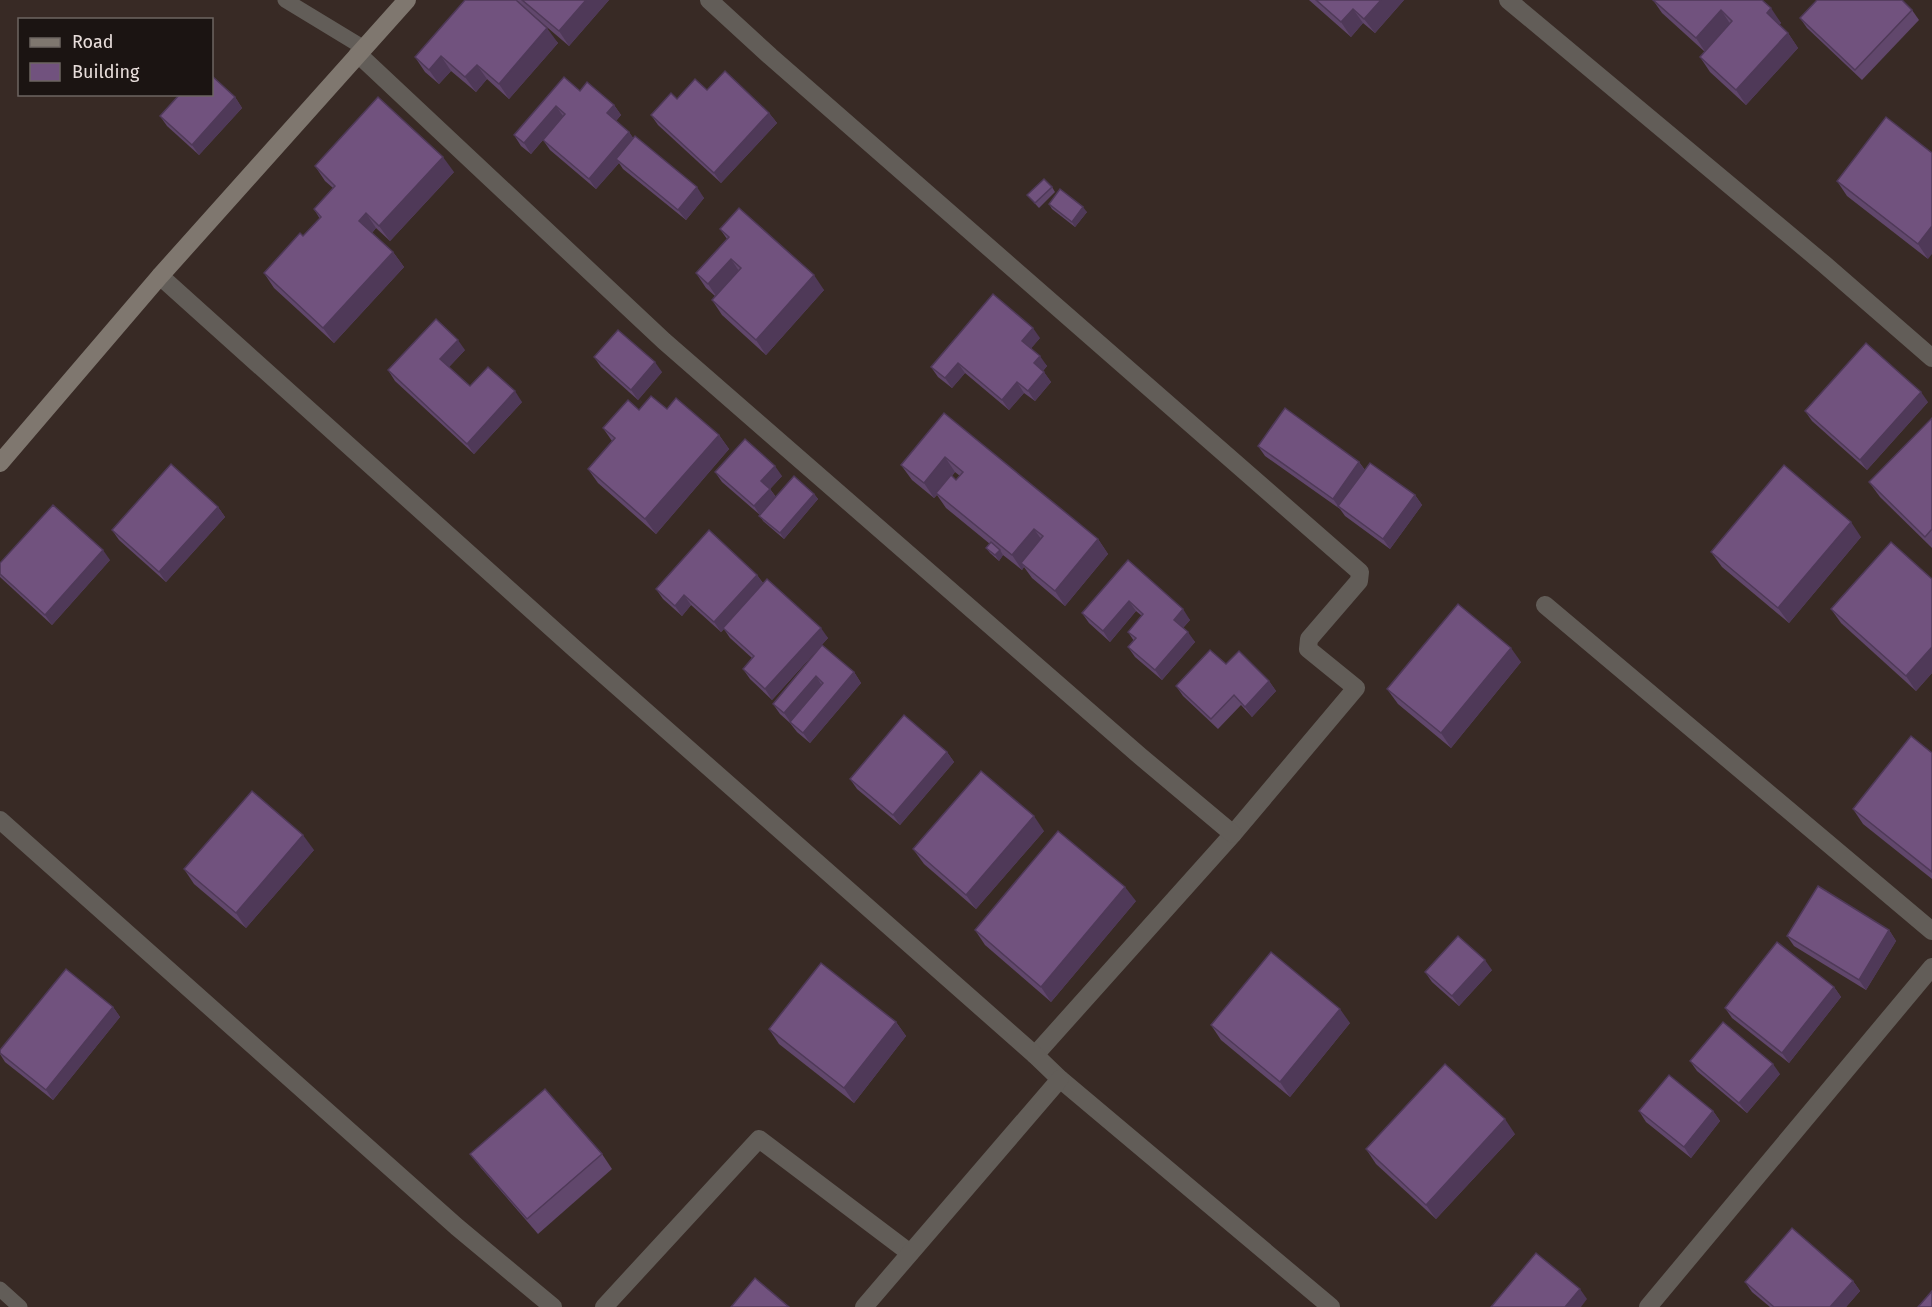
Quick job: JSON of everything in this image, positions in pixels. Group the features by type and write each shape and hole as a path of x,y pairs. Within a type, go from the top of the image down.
{"street":[{"path":"0,463 160,276 407,0"},
{"path":"710,0 770,56 1360,572 1359,580 1309,639 1307,645 1308,649 1356,688 1233,834 1035,1055"},
{"path":"1508,0 1824,264 1932,358"},
{"path":"361,51 664,341 1140,756 1233,834"},
{"path":"160,276 575,650 1060,1079 1332,1307"},
{"path":"1545,605 1932,931"},
{"path":"0,820 457,1227 553,1307"},
{"path":"1648,1307 1932,967"},
{"path":"864,1307 1060,1079"},
{"path":"604,1307 759,1139 910,1253"}],"lane":[{"path":"285,0 361,51"},
{"path":"0,1289 20,1307"}],"building":[{"path":"465,0 516,0 547,28 499,84 477,65 465,77 441,56 429,70 415,57"},
{"path":"522,0 586,0 559,31"},
{"path":"1316,0 1381,0 1364,19 1353,9 1341,22"},
{"path":"1653,0 1762,0 1771,8 1767,13 1788,33 1736,90 1700,57 1732,21 1721,10 1696,38"},
{"path":"1817,0 1902,0 1912,10 1855,70 1800,18"},
{"path":"725,71 769,113 714,173 651,115 671,93 677,99 695,79 707,90"},
{"path":"213,77 235,97 192,145 160,116 178,96 213,96"},
{"path":"564,77 580,91 587,82 614,105 607,113 629,132 589,179 543,140 565,114 556,106 524,143 514,135"},
{"path":"378,97 443,157 379,226 366,213 359,221 393,252 323,328 264,273 300,233 303,236 321,217 314,209 335,186 315,166"},
{"path":"1886,117 1932,153 1932,226 1918,244 1837,181"},
{"path":"635,136 697,187 678,210 616,159"},
{"path":"1044,179 1052,187 1035,203 1027,195"},
{"path":"1060,189 1083,207 1072,222 1049,204"},
{"path":"739,208 814,275 756,340 712,300 741,268 731,259 708,284 696,273 729,237 720,229"},
{"path":"993,294 1033,328 1022,341 1040,356 1034,363 1044,372 1028,391 1017,382 1002,400 958,363 945,378 931,367"},
{"path":"436,319 458,340 440,359 470,386 488,367 515,391 467,444 388,370"},
{"path":"618,330 655,362 631,390 594,357"},
{"path":"1866,343 1921,392 1860,460 1805,411"},
{"path":"651,396 667,409 676,398 719,435 645,519 588,469 615,438 603,428 628,400 639,410"},
{"path":"1285,408 1359,462 1333,499 1258,446"},
{"path":"944,413 1098,539 1055,591 1021,563 1043,536 1034,529 1012,555 936,493 951,475 956,480 963,472 945,457 924,483 901,465"},
{"path":"1932,418 1932,529 1925,537 1869,482"},
{"path":"745,439 775,466 761,481 770,489 754,506 715,472"},
{"path":"1370,463 1415,495 1383,539 1338,506"},
{"path":"171,464 218,507 159,572 112,530"},
{"path":"1784,465 1851,522 1778,608 1711,552"},
{"path":"794,476 814,494 780,533 759,516"},
{"path":"53,505 103,550 45,615 0,574 0,563"},
{"path":"709,530 757,575 714,622 684,595 675,606 656,589"},
{"path":"991,542 1000,550 995,555 986,548"},
{"path":"1891,542 1932,579 1932,647 1906,676 1831,609"},
{"path":"1128,560 1183,609 1174,620 1188,632 1155,670 1128,647 1136,638 1128,632 1143,614 1129,601 1103,631 1082,613"},
{"path":"767,579 821,628 765,689 743,669 754,656 723,628"},
{"path":"1458,604 1511,648 1441,733 1387,689"},
{"path":"822,645 854,672 803,733 790,722 823,683 816,676 784,713 773,704"},
{"path":"1210,650 1226,664 1239,651 1269,681 1245,707 1234,695 1211,719 1176,686"},
{"path":"904,715 947,752 893,815 850,779"},
{"path":"1911,736 1932,753 1932,872 1853,809"},
{"path":"981,771 1034,816 966,895 913,849"},
{"path":"252,791 303,835 236,913 184,869"},
{"path":"1058,831 1125,887 1041,987 975,930"},
{"path":"1818,886 1889,930 1859,980 1787,936"},
{"path":"1458,936 1485,960 1452,996 1425,972"},
{"path":"1777,942 1834,987 1782,1053 1725,1008"},
{"path":"1271,952 1340,1009 1280,1082 1211,1025"},
{"path":"821,963 896,1022 844,1088 769,1029"},
{"path":"66,969 113,1007 46,1090 0,1053 0,1050"},
{"path":"1723,1022 1773,1064 1739,1103 1690,1061"},
{"path":"1445,1064 1505,1119 1426,1205 1366,1149"},
{"path":"1669,1075 1713,1111 1684,1147 1639,1111"},
{"path":"545,1089 602,1154 527,1219 470,1154"},
{"path":"1792,1228 1853,1281 1830,1307 1774,1307 1745,1282"},
{"path":"1536,1253 1580,1289 1565,1307 1491,1307"},
{"path":"755,1278 789,1307 731,1307"},
{"path":"1932,1291 1932,1307 1918,1307"}]}
